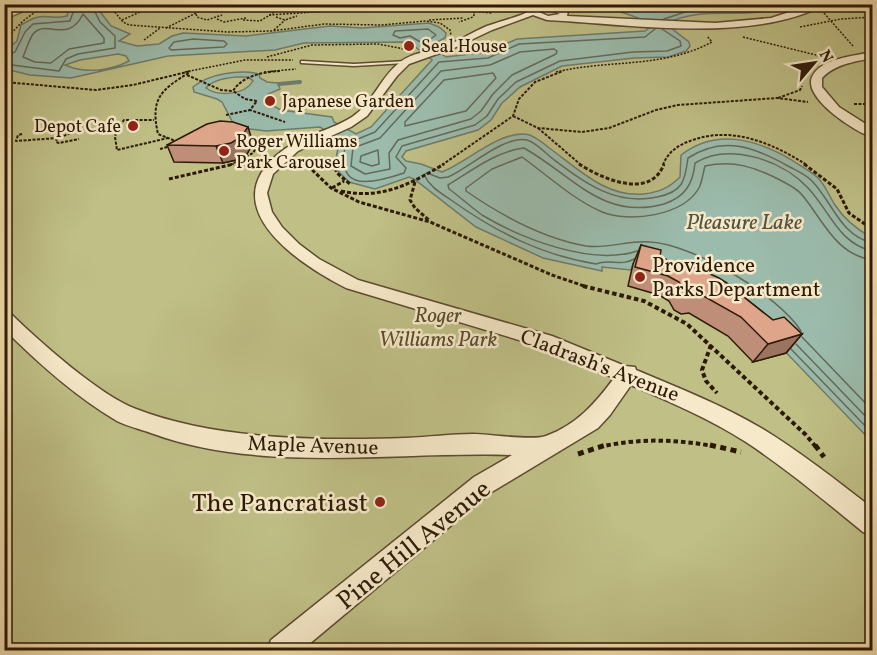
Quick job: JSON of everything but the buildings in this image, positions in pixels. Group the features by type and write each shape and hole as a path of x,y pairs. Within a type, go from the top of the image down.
{"highway":[{"path":"4,10 15,4"}],"street":[{"path":"548,4 556,13"},
{"path":"534,9 537,15 556,13 644,25 675,26 728,25 771,20 821,6"},
{"name":"Cladrash's Avenue","path":"511,21 534,9"},
{"name":"Cladrash's Avenue","path":"556,13 511,21 406,62 399,67 368,110 337,129 285,154 270,169 263,183 261,198 267,219 280,237 299,253 338,277 370,291 544,341 692,402 759,440 820,482 873,523"},
{"path":"873,55 830,65 820,74 815,84 818,92 834,109 873,133"},
{"name":"Maple Avenue","path":"4,318 32,345 92,393 126,415 176,433 230,442 307,447 404,448 474,444 550,447"},
{"path":"550,447 591,421 603,409 628,374"},
{"name":"Pine Hill Avenue","path":"281,651 482,485 550,447"}],"lane":[{"path":"303,62 354,65 406,62"}],"path":[{"path":"4,41 25,18 46,4"},
{"path":"108,4 129,25 228,32 272,31 324,24 381,25 465,18 473,17 475,13 472,11"},
{"path":"122,20 158,4"},
{"path":"152,5 181,4"},
{"path":"198,4 215,9"},
{"path":"166,28 214,4"},
{"path":"243,4 278,10"},
{"path":"327,9 332,4"},
{"path":"399,11 441,4"},
{"path":"196,14 197,17 207,20 217,19 224,22 244,19 256,22 278,10 298,5 361,11 472,11 478,4"},
{"path":"821,6 858,51"},
{"path":"268,15 302,15 337,10"},
{"path":"217,19 222,15"},
{"path":"272,31 285,20 302,15"},
{"path":"276,16 285,20"},
{"path":"459,22 465,18"},
{"path":"465,18 487,29"},
{"path":"426,21 440,23 450,30 451,36 447,40"},
{"path":"144,40 162,27"},
{"path":"332,189 361,195 380,194 416,182 513,116 519,99 533,84 562,70 682,57 701,50 712,42 702,33"},
{"path":"738,36 827,57"},
{"path":"4,81 68,90 99,90 138,84 224,62 255,59 312,45 378,44 405,49"},
{"path":"255,59 303,62"},
{"path":"160,149 183,143 158,134 154,120 156,101 161,92 195,69"},
{"path":"234,91 238,83 259,74 300,69"},
{"path":"186,75 221,90 234,91 241,97 258,102 251,110"},
{"path":"538,128 582,132 609,128 656,110 678,105 777,98 800,90 803,84"},
{"path":"227,115 251,110 262,116 285,122"},
{"path":"513,116 538,128 585,169 603,180 622,184 642,182 658,174 666,158 684,144 706,136 734,135 768,143 797,159 838,190 848,211 873,229"},
{"path":"154,120 124,120 117,129 115,138 117,150 168,138"},
{"path":"59,125 71,131"},
{"path":"22,134 18,135 16,141 58,138 71,131 117,129"},
{"path":"169,179 234,164 254,154 258,145 255,139 243,135"},
{"path":"58,138 56,142 59,143 79,139"},
{"path":"254,154 260,156"},
{"path":"291,162 307,165 332,189 359,202 430,222 552,275 601,292 644,301 687,324 806,435 825,459"},
{"path":"336,168 337,173 350,184"},
{"path":"332,189 344,181"},
{"path":"416,182 409,192 409,199 430,222"},
{"path":"573,455 606,446 665,440 689,441 748,454 759,440"}],"green space":[{"name":"Roger Williams Park","path":"26,4 872,5 872,650 5,650 4,20 23,12"}],"water":[{"name":"Pleasure Lake","path":"70,5 95,5 111,26 130,34 119,41 137,46 159,44 172,36 183,33 246,36 330,26 362,28 429,23 446,33 445,38 430,46 446,57 487,52 517,39 645,31 649,28 650,24 645,21 601,5 798,5 760,12 700,14 677,19 666,24 689,42 690,46 686,51 668,57 634,58 562,66 520,87 502,103 491,120 478,130 406,151 402,157 406,161 442,172 503,138 527,134 593,180 630,194 654,192 672,184 680,177 681,155 708,141 736,139 763,146 790,159 817,177 843,215 872,238 872,442 776,342 633,264 631,270 602,267 602,271 543,258 476,227 409,177 375,189 349,182 337,170 336,158 340,139 320,127 266,131 240,128 232,121 222,102 194,92 193,87 215,76 243,72 259,74 260,78 267,82 278,83 280,89 268,94 275,107 281,110 332,117 334,122 356,134 371,127 432,60 409,42 304,43 275,50 168,56 71,78 30,75 5,69 4,52 17,41 21,25 41,16 67,16","holes":["118,54 126,56 129,61 97,70 81,70 65,65 80,60","248,77 253,81 238,92 217,93 206,88 215,81"]}],"waterway":[{"path":"279,84 300,82"}],"place":[{"name":"Seal House","path":"409,46"},
{"name":"Japanese Garden","path":"270,101"},
{"name":"Depot Cafe","path":"133,126"},
{"name":"Roger Williams Park Carousel","path":"224,151"},
{"name":"Providence Parks Department","path":"640,277"},
{"name":"The Pancratiast","path":"380,502"}]}
